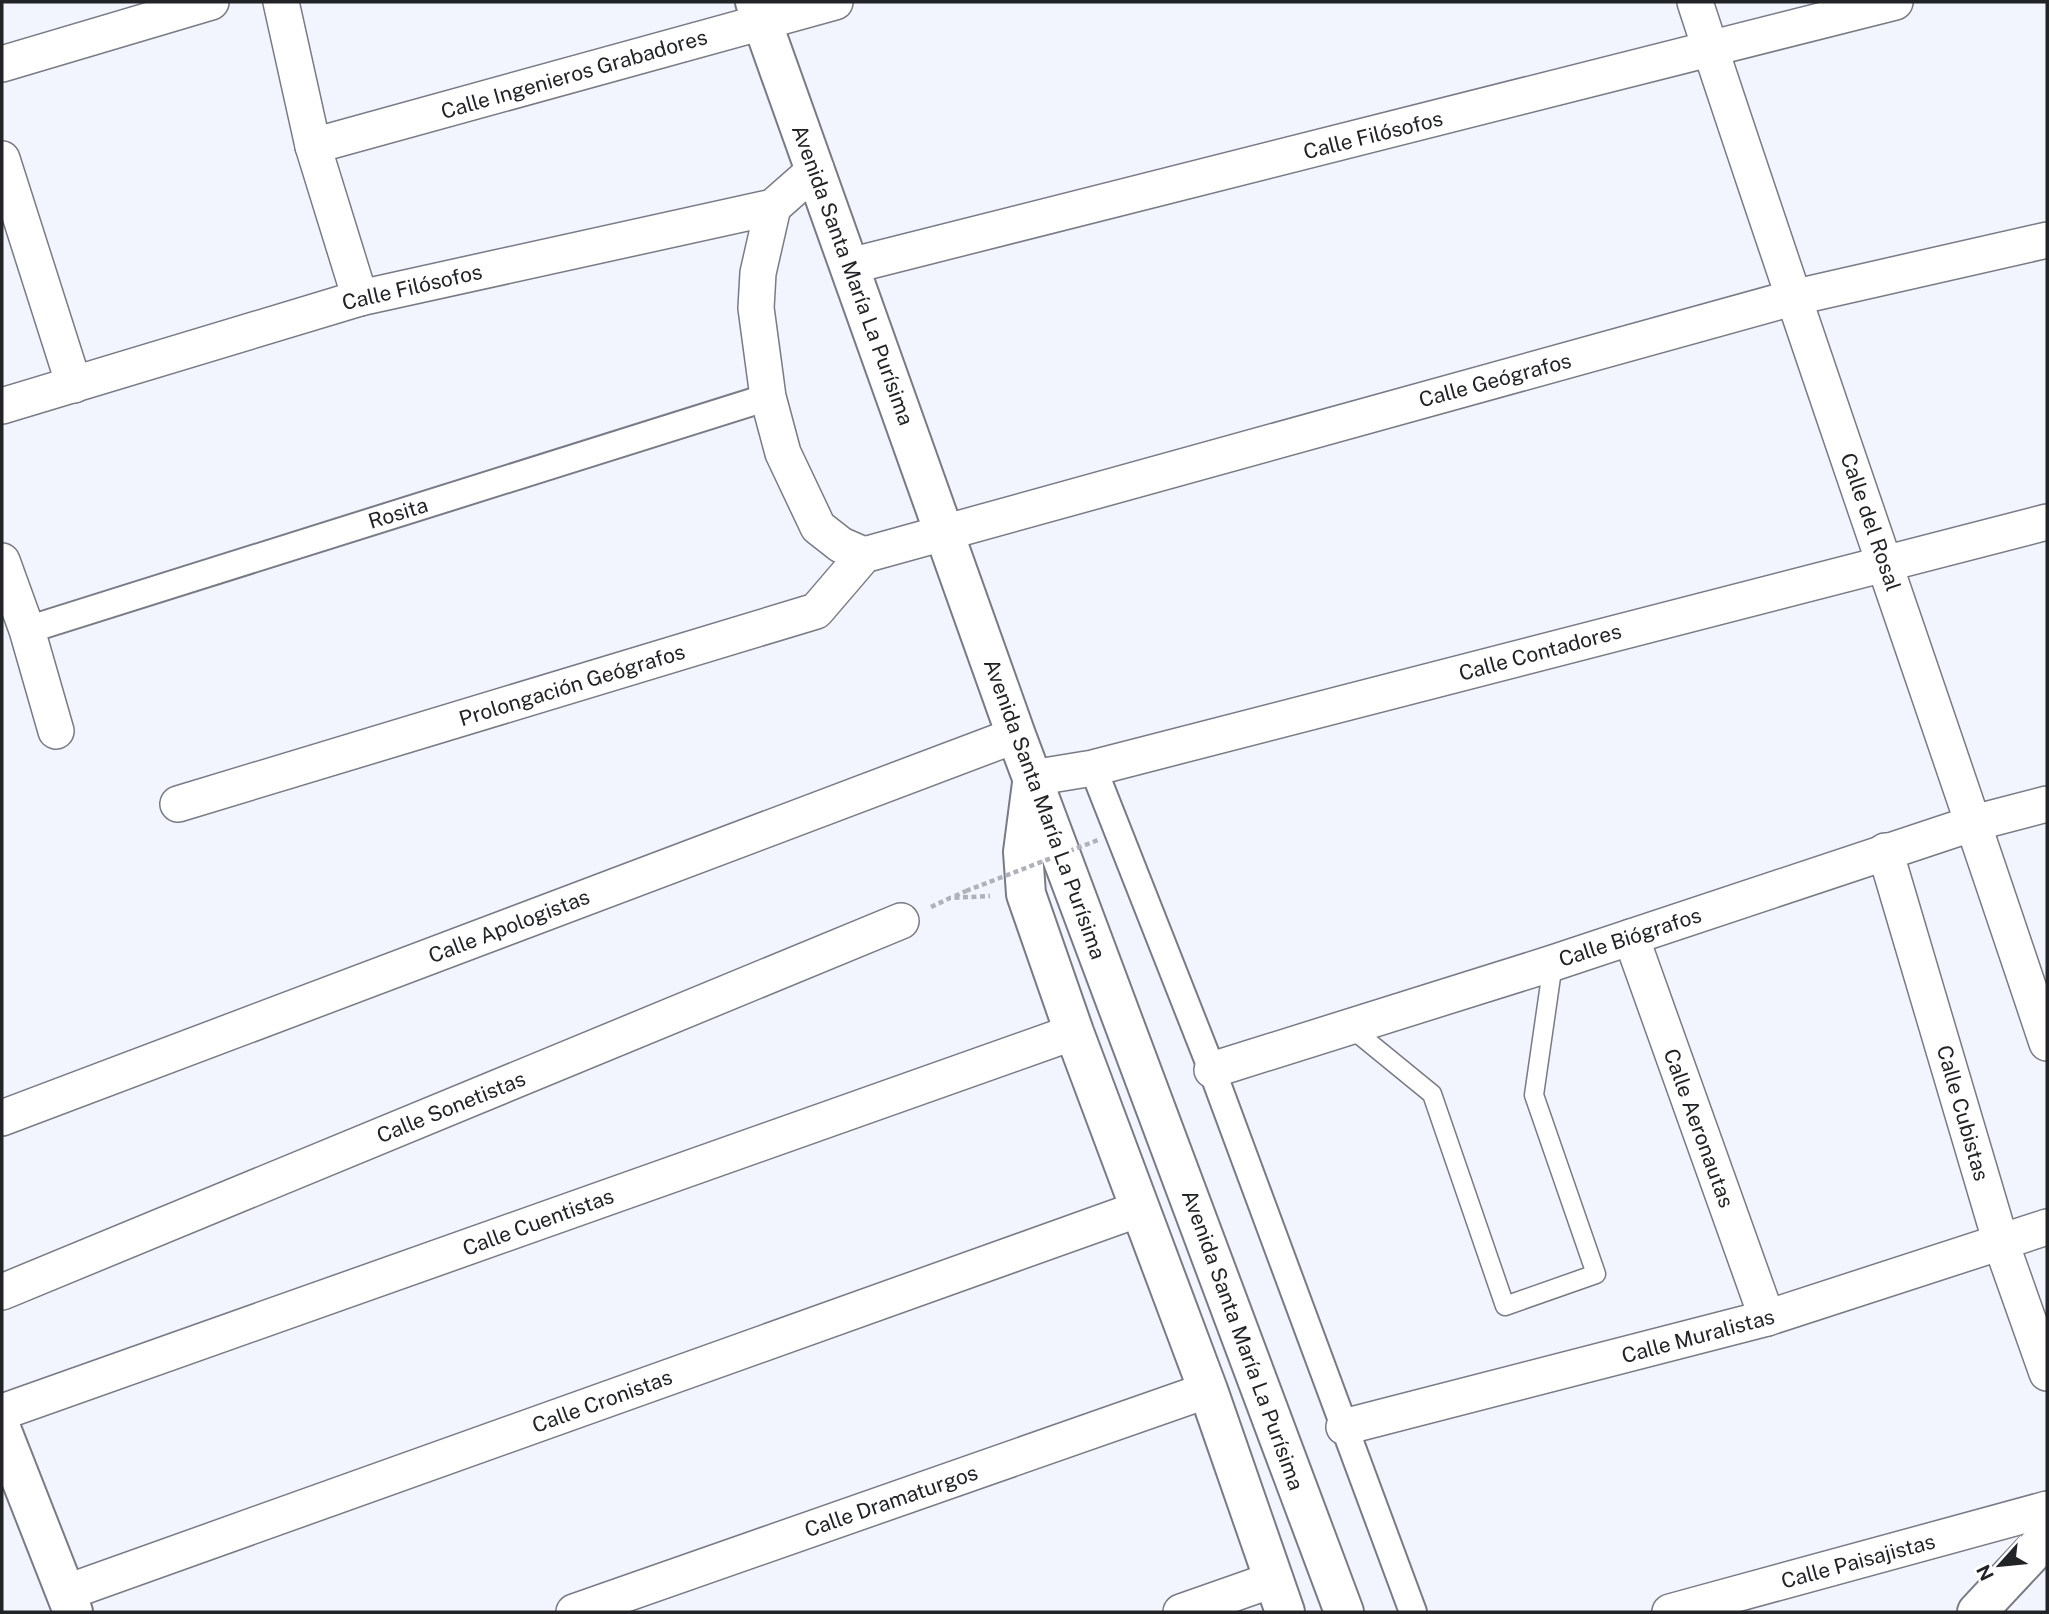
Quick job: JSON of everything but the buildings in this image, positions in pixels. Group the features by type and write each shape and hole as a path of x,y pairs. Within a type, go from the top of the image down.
{"main road":[{"name":"Avenida Santa María La Purísima","path":"759,11 1016,735 1344,1612"},
{"path":"1032,778 1023,852 1026,894 1074,1032 1208,1390 1280,1596"},
{"path":"2,1432 69,1603"},
{"path":"1978,1612 2047,1537"}],"street":[{"path":"2,64 211,2"},
{"path":"281,2 313,146 360,298"},
{"name":"Calle Ingenieros Grabadores","path":"313,146 759,11 835,2"},
{"name":"Calle del Rosal","path":"1695,2 1792,298 1886,561 2047,1043"},
{"name":"Calle Filósofos","path":"850,266 1895,2"},
{"path":"2,159 17,259 74,385"},
{"name":"Calle Filósofos","path":"2,406 360,298 773,207 816,169"},
{"path":"773,207 758,272 757,308 768,397 783,453 818,527 841,545 863,555 945,531"},
{"name":"Calle Geógrafos","path":"945,531 1792,298 2047,240"},
{"name":"Rosita","path":"27,630 768,397"},
{"name":"Calle Contadores","path":"1032,778 1093,768 1886,561 2047,522"},
{"name":"Prolongación Geógrafos","path":"178,804 816,611 863,555"},
{"path":"2,561 27,630 56,731"},
{"name":"Calle Apologistas","path":"2,1118 1016,735"},
{"path":"1093,768 1212,1070 1413,1612"},
{"name":"Calle Biógrafos","path":"1212,1070 1631,937 1885,851 2047,804"},
{"name":"Calle Cubistas","path":"1885,851 2001,1243 2047,1373"},
{"name":"Calle Sonetistas","path":"2,1292 901,921"},
{"name":"Calle Aeronautas","path":"1631,937 1767,1318"},
{"name":"Calle Cuentistas","path":"2,1412 1074,1032"},
{"name":"Calle Cronistas","path":"69,1603 1139,1209"},
{"name":"Calle Muralistas","path":"1344,1427 1767,1318 2047,1227"},
{"name":"Calle Dramaturgos","path":"574,1612 1208,1390"},
{"name":"Calle Paisajistas","path":"1670,1612 2047,1509"},
{"path":"1181,1612 1280,1596"}],"lane":[{"path":"1350,1027 1432,1094 1505,1306 1596,1274 1534,1095 1553,962"}],"path":[{"path":"901,921 967,891 1098,840"},
{"path":"950,898 1026,894"}]}
